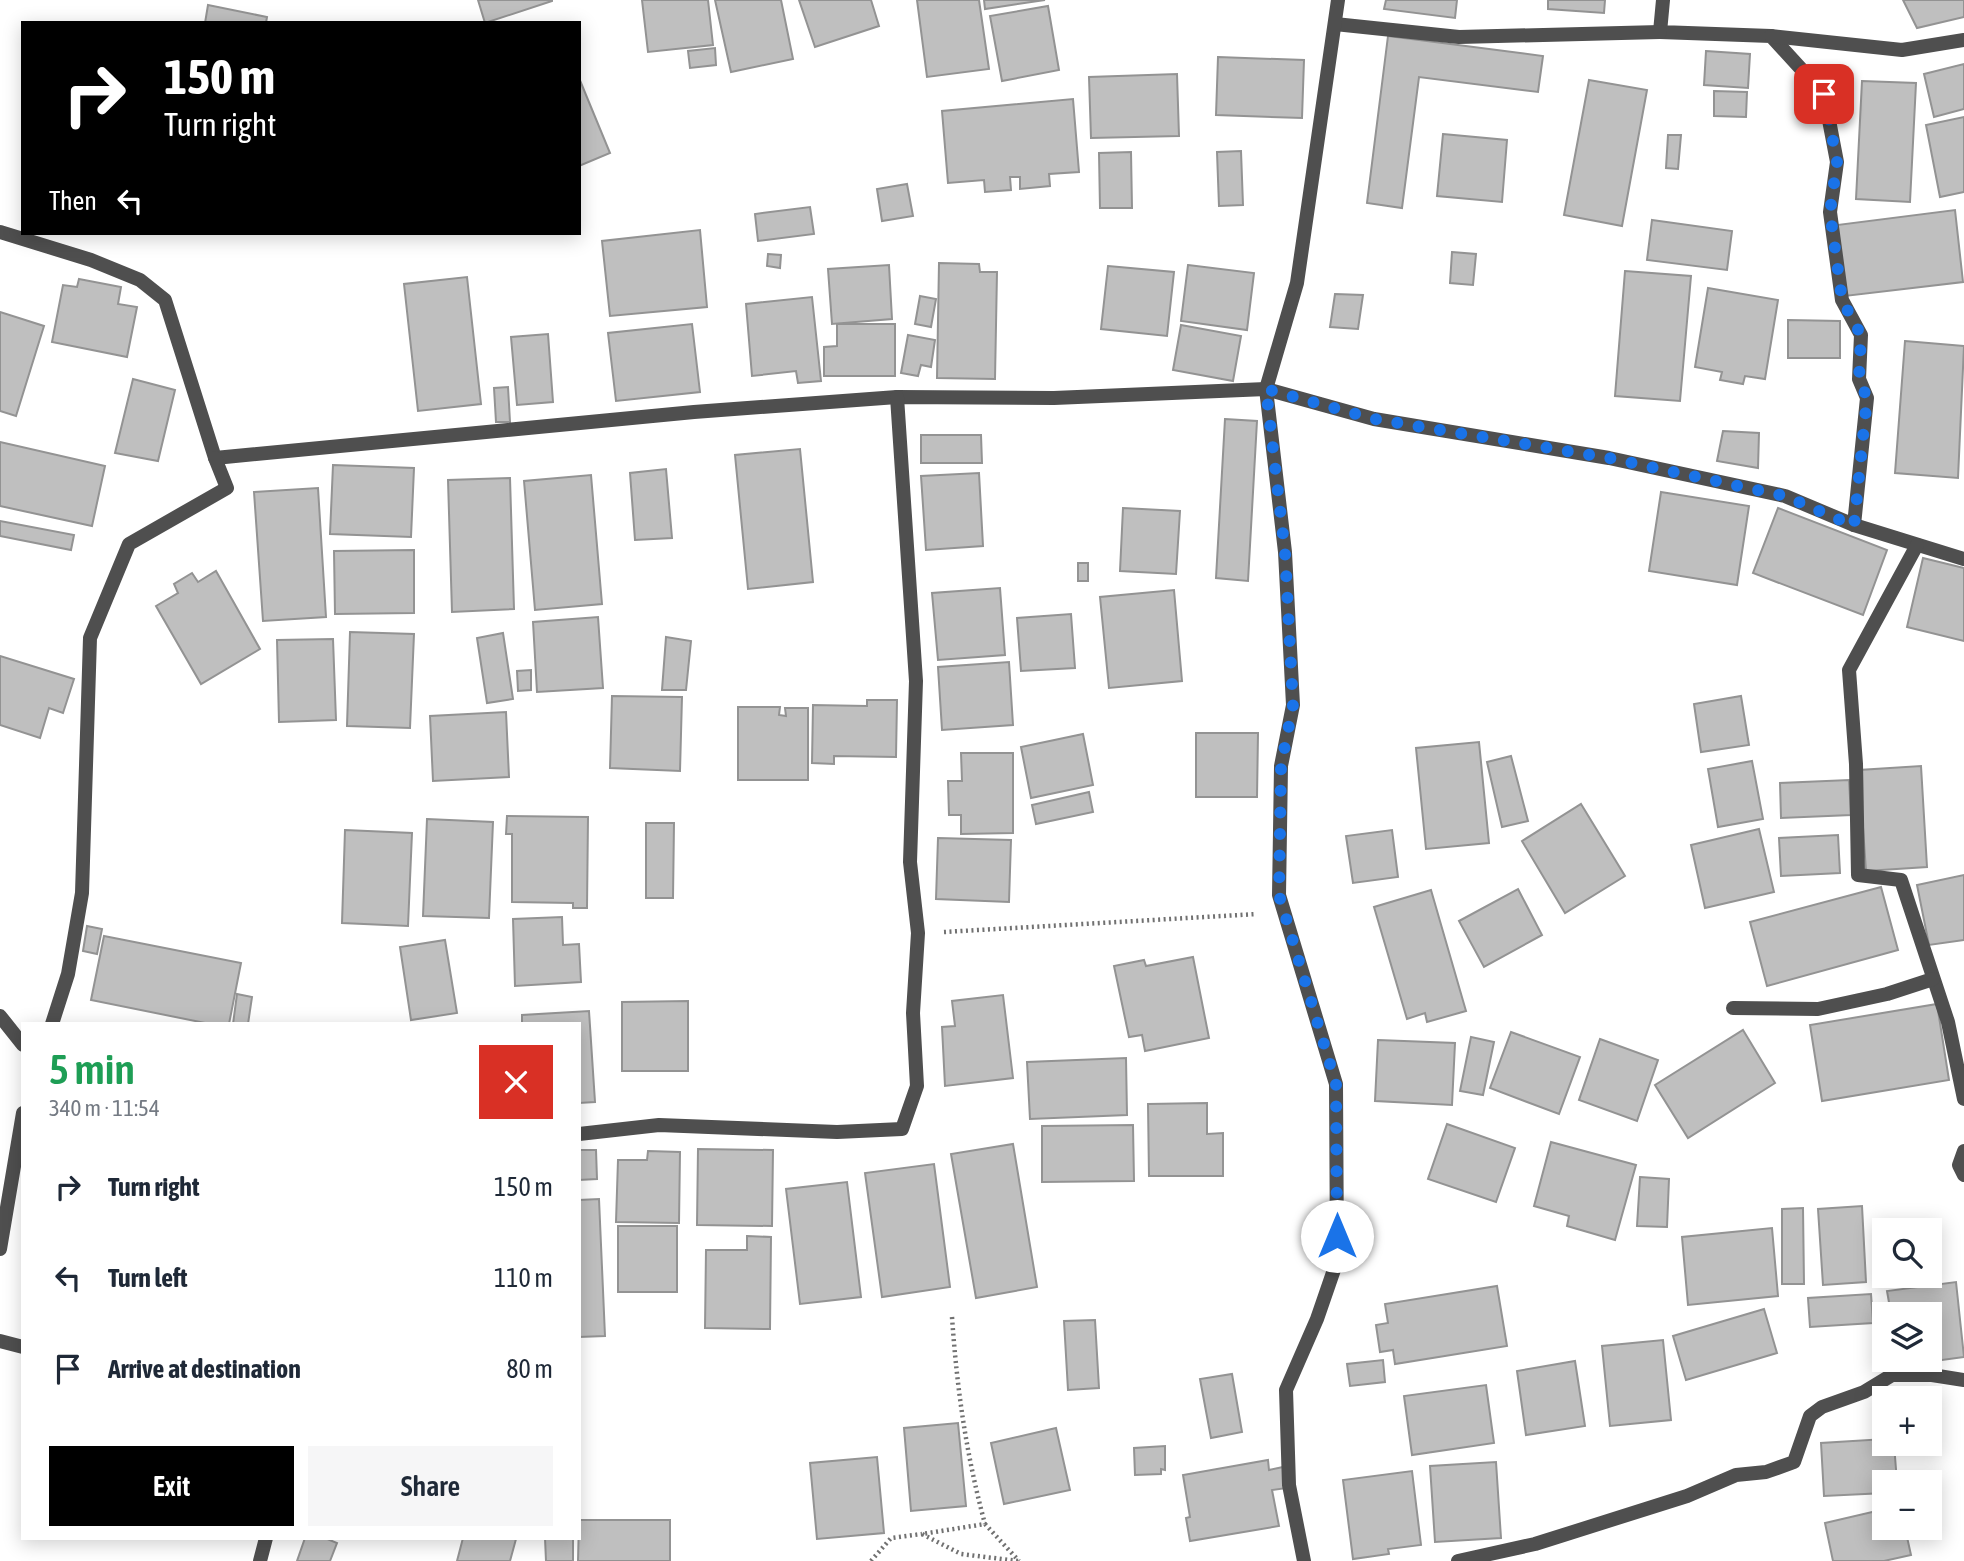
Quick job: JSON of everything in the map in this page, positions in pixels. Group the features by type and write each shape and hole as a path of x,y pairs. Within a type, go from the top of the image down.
{"street":[{"path":"1304,1561 1289,1485 1286,1390 1317,1320 1337,1261 1336,1084 1279,895 1281,766 1293,705 1285,552 1266,389 1297,283 1338,0"},
{"path":"1660,32 1663,0"},
{"path":"1335,24 1459,37 1660,32 1771,36 1902,50 1964,40"},
{"path":"1771,36 1824,94 1837,162 1830,212 1842,300 1861,335 1859,379 1867,398 1854,526"},
{"path":"0,232 91,260 140,281 165,300 227,488 129,544 90,638 82,893 68,974 52,1022"},
{"path":"215,458 680,414 897,397 1054,398 1266,389 1374,419 1609,458 1785,496 1854,526 1964,559"},
{"path":"581,1134 659,1125 838,1132 902,1129 917,1086 913,1013 918,933 910,862 916,681 897,397"},
{"path":"1917,545 1849,670 1856,764 1858,875 1901,880 1948,1022 1964,1099"},
{"path":"1733,1009 1818,1009 1887,994 1933,979"},
{"path":"0,1016 21,1042"},
{"path":"0,1250 21,1125"},
{"path":"1964,1151 1959,1166 1964,1175"},
{"path":"0,1341 21,1346"},
{"path":"1458,1561 1535,1544 1687,1496 1736,1475 1766,1472 1794,1462 1810,1416 1822,1406 1864,1392 1892,1375 1932,1375 1964,1380"},
{"path":"260,1561 265,1540"}],"path":[{"path":"918,933 1265,914"},
{"path":"952,1317 957,1388 967,1458 985,1524 1018,1561"},
{"path":"871,1561 891,1538 985,1524"},
{"path":"922,1534 961,1554 1018,1561"}],"building":[{"path":"478,0 552,0 491,21 484,21"},
{"path":"642,0 708,0 713,45 648,52"},
{"path":"715,0 781,0 793,59 731,72"},
{"path":"799,0 871,0 879,26 815,47"},
{"path":"917,0 979,0 989,69 927,77"},
{"path":"984,0 1045,0 985,9"},
{"path":"1386,0 1457,0 1455,18 1384,9"},
{"path":"1548,0 1605,0 1604,13 1548,9"},
{"path":"1903,0 1964,0 1964,17 1917,28"},
{"path":"208,5 267,17 266,21 205,21"},
{"path":"1048,6 1059,70 1002,81 990,16"},
{"path":"1388,36 1543,56 1538,92 1419,77 1402,208 1367,203"},
{"path":"715,48 716,65 690,68 688,51"},
{"path":"1706,51 1750,54 1748,88 1704,85"},
{"path":"1218,57 1304,60 1302,118 1216,115"},
{"path":"1964,64 1964,109 1934,117 1924,74"},
{"path":"1177,74 1179,136 1091,138 1089,77"},
{"path":"1589,80 1647,90 1622,226 1564,215"},
{"path":"1862,81 1916,83 1910,202 1856,199"},
{"path":"581,83 610,153 581,165"},
{"path":"1714,91 1747,92 1746,117 1714,116"},
{"path":"1073,99 1079,172 1049,174 1050,186 1020,189 1020,177 1010,177 1011,190 985,192 984,180 948,183 942,111"},
{"path":"1964,117 1964,192 1940,197 1926,125"},
{"path":"1443,134 1507,140 1502,202 1437,196"},
{"path":"1668,135 1681,135 1678,169 1666,168"},
{"path":"1241,151 1243,205 1219,206 1217,152"},
{"path":"1131,152 1132,208 1100,208 1099,153"},
{"path":"907,184 913,216 882,221 877,189"},
{"path":"810,207 814,234 758,241 755,214"},
{"path":"1955,210 1963,282 1845,296 1837,225"},
{"path":"1652,220 1732,231 1727,270 1647,260"},
{"path":"700,230 707,307 610,316 602,241"},
{"path":"1452,252 1476,254 1473,285 1450,283"},
{"path":"768,254 781,255 780,268 767,266"},
{"path":"939,263 979,264 980,272 997,272 995,379 937,378"},
{"path":"889,265 892,319 832,324 828,269"},
{"path":"1188,265 1254,273 1247,330 1181,321"},
{"path":"1108,266 1174,272 1167,336 1101,329"},
{"path":"1625,271 1691,276 1680,401 1615,396"},
{"path":"467,277 481,404 418,411 404,284"},
{"path":"79,279 121,287 118,304 137,307 127,357 52,342 63,285 77,287"},
{"path":"1708,288 1778,300 1765,379 1745,376 1743,384 1720,380 1722,372 1695,367"},
{"path":"1335,294 1363,295 1358,329 1330,327"},
{"path":"920,296 936,299 931,327 915,324"},
{"path":"812,297 821,381 798,383 796,371 752,376 746,304"},
{"path":"0,312 44,326 16,416 0,411"},
{"path":"1788,320 1840,321 1840,358 1788,358"},
{"path":"692,324 700,392 616,401 608,333"},
{"path":"837,324 895,324 895,376 824,376 824,347 837,346"},
{"path":"1181,325 1241,336 1233,381 1173,370"},
{"path":"548,334 553,402 517,405 511,337"},
{"path":"908,335 935,340 931,367 921,365 918,376 901,373"},
{"path":"1905,341 1964,346 1958,478 1895,473"},
{"path":"133,379 175,390 158,461 115,453"},
{"path":"508,387 510,422 496,422 494,388"},
{"path":"1225,419 1257,421 1248,581 1216,578"},
{"path":"1723,431 1759,433 1758,468 1717,461"},
{"path":"921,435 981,435 982,463 921,463"},
{"path":"0,442 105,466 92,526 0,506"},
{"path":"800,449 813,582 748,589 735,455"},
{"path":"333,465 414,468 411,537 330,534"},
{"path":"666,469 672,538 635,540 630,473"},
{"path":"979,473 983,546 926,550 921,476"},
{"path":"591,475 602,604 535,610 524,481"},
{"path":"510,478 514,609 452,612 448,480"},
{"path":"318,488 326,617 263,621 254,492"},
{"path":"1661,492 1749,506 1737,585 1649,571"},
{"path":"1123,508 1180,511 1176,574 1120,571"},
{"path":"1778,508 1887,550 1863,615 1753,573"},
{"path":"0,521 74,535 71,550 0,536"},
{"path":"414,550 414,613 335,614 334,551"},
{"path":"1923,558 1964,568 1964,641 1907,627"},
{"path":"1078,563 1088,563 1088,581 1078,581"},
{"path":"216,571 260,649 201,684 156,606 178,593 174,584 192,573 198,582"},
{"path":"1000,588 1005,655 938,660 932,593"},
{"path":"1174,590 1182,681 1109,688 1100,597"},
{"path":"1071,614 1075,668 1021,671 1017,618"},
{"path":"598,617 603,688 537,692 533,622"},
{"path":"350,632 414,634 410,728 347,726"},
{"path":"503,633 513,699 487,703 477,638"},
{"path":"666,637 691,641 686,690 662,690"},
{"path":"333,639 336,720 279,722 277,640"},
{"path":"0,656 74,679 63,713 49,708 40,738 0,725"},
{"path":"1009,662 1013,725 942,730 938,667"},
{"path":"531,670 531,690 518,691 517,671"},
{"path":"612,696 682,697 680,771 610,768"},
{"path":"1741,696 1749,745 1701,752 1694,704"},
{"path":"867,700 897,700 896,757 834,756 834,764 812,763 813,705 867,706"},
{"path":"738,707 780,707 779,715 786,716 785,708 808,708 808,780 738,780"},
{"path":"506,712 509,777 433,781 430,716"},
{"path":"1196,733 1258,733 1257,797 1196,797"},
{"path":"1083,734 1093,785 1031,798 1021,747"},
{"path":"1479,742 1489,843 1426,849 1416,748"},
{"path":"961,753 1013,753 1013,833 961,834 961,815 949,815 948,781 962,781"},
{"path":"1511,756 1528,821 1502,827 1487,762"},
{"path":"1752,761 1763,819 1718,827 1708,769"},
{"path":"1921,766 1927,867 1866,871 1859,770"},
{"path":"1849,780 1851,815 1781,818 1780,783"},
{"path":"1089,792 1093,812 1036,824 1032,805"},
{"path":"1581,804 1625,876 1565,913 1522,841"},
{"path":"507,816 588,817 587,908 573,908 573,903 512,902 512,834 506,834"},
{"path":"427,819 493,822 489,918 423,916"},
{"path":"646,823 674,823 673,898 646,898"},
{"path":"1759,829 1774,892 1705,908 1691,845"},
{"path":"345,830 412,833 408,926 342,923"},
{"path":"1392,830 1398,877 1353,883 1346,836"},
{"path":"1838,835 1840,873 1781,876 1779,838"},
{"path":"938,838 1011,840 1009,902 936,899"},
{"path":"1964,875 1964,940 1929,945 1917,885"},
{"path":"1881,887 1898,950 1767,986 1750,922"},
{"path":"1518,889 1542,935 1484,967 1459,921"},
{"path":"1431,890 1466,1011 1427,1022 1425,1013 1407,1019 1374,907"},
{"path":"562,917 563,945 579,944 581,982 515,986 513,919"},
{"path":"87,926 102,929 97,954 83,951"},
{"path":"104,936 241,963 229,1022 200,1022 91,1000"},
{"path":"445,940 457,1013 411,1020 400,947"},
{"path":"1193,957 1209,1038 1145,1051 1142,1035 1129,1037 1114,966 1144,960 1146,966"},
{"path":"237,994 252,997 248,1022 233,1022"},
{"path":"1003,995 1013,1078 945,1086 942,1027 955,1026 952,1001"},
{"path":"688,1001 688,1071 622,1071 622,1002"},
{"path":"1937,1004 1949,1080 1822,1101 1810,1025"},
{"path":"589,1011 595,1102 581,1103 581,1022 522,1022 522,1015"},
{"path":"1743,1030 1775,1083 1688,1138 1655,1085"},
{"path":"1511,1032 1580,1057 1559,1114 1490,1088"},
{"path":"1471,1037 1494,1042 1483,1095 1460,1091"},
{"path":"1600,1039 1658,1060 1637,1121 1579,1100"},
{"path":"1378,1040 1455,1043 1452,1105 1375,1101"},
{"path":"1126,1058 1127,1115 1030,1119 1027,1062"},
{"path":"1207,1103 1207,1134 1223,1133 1223,1176 1149,1176 1148,1104"},
{"path":"1447,1124 1515,1148 1496,1202 1428,1179"},
{"path":"1133,1125 1134,1181 1042,1182 1042,1126"},
{"path":"1551,1142 1636,1165 1615,1240 1567,1226 1569,1216 1534,1206"},
{"path":"1013,1144 1037,1287 976,1298 951,1154"},
{"path":"698,1149 773,1150 772,1226 697,1225"},
{"path":"581,1150 596,1150 597,1179 581,1180"},
{"path":"648,1151 680,1152 679,1223 616,1222 618,1160 647,1160"},
{"path":"934,1164 950,1287 882,1297 865,1173"},
{"path":"1640,1177 1669,1179 1667,1227 1637,1226"},
{"path":"847,1182 861,1297 800,1304 786,1189"},
{"path":"599,1199 605,1336 581,1337 581,1200"},
{"path":"1862,1206 1866,1282 1823,1285 1818,1209"},
{"path":"1803,1208 1804,1284 1782,1284 1782,1209"},
{"path":"618,1226 677,1226 677,1292 618,1292"},
{"path":"1772,1228 1778,1296 1688,1305 1682,1237"},
{"path":"747,1236 771,1237 770,1329 705,1328 706,1250 747,1250"},
{"path":"1956,1282 1964,1357 1942,1360 1942,1302 1889,1302 1887,1291 1942,1288 1942,1284"},
{"path":"1497,1286 1507,1346 1395,1364 1393,1350 1380,1352 1376,1325 1388,1323 1385,1304"},
{"path":"1871,1294 1872,1323 1810,1327 1808,1298"},
{"path":"1764,1309 1777,1353 1686,1380 1673,1336"},
{"path":"1095,1320 1099,1388 1068,1390 1064,1321"},
{"path":"1663,1340 1671,1420 1610,1426 1602,1346"},
{"path":"1383,1360 1385,1382 1350,1386 1347,1364"},
{"path":"1575,1361 1585,1426 1526,1435 1517,1371"},
{"path":"1232,1374 1242,1432 1211,1438 1200,1379"},
{"path":"1486,1385 1494,1443 1412,1455 1404,1396"},
{"path":"958,1423 966,1506 911,1511 904,1428"},
{"path":"1056,1428 1070,1490 1004,1504 991,1443"},
{"path":"1872,1440 1872,1456 1895,1456 1896,1470 1872,1470 1872,1494 1824,1496 1821,1443"},
{"path":"1165,1446 1165,1470 1161,1469 1161,1474 1135,1475 1134,1448"},
{"path":"877,1457 884,1533 817,1539 810,1463"},
{"path":"1268,1460 1269,1470 1283,1467 1287,1488 1272,1490 1279,1526 1190,1541 1186,1518 1190,1517 1183,1475"},
{"path":"1496,1462 1501,1538 1435,1542 1430,1466"},
{"path":"1412,1471 1421,1545 1388,1549 1389,1554 1353,1559 1343,1480"},
{"path":"1872,1512 1872,1540 1908,1540 1911,1555 1884,1561 1833,1561 1825,1523"},
{"path":"581,1520 670,1520 670,1561 578,1561"},
{"path":"304,1540 330,1540 337,1543 330,1561 297,1561"},
{"path":"462,1540 516,1540 510,1561 457,1561"},
{"path":"545,1540 573,1540 573,1561 546,1561"}],"route":[{"path":"1337,1236 1336,1084 1279,895 1281,766 1293,705 1285,552 1266,389 1374,419 1609,458 1785,496 1854,526 1867,398 1859,379 1861,335 1842,300 1830,212 1837,162 1824,94"}]}
